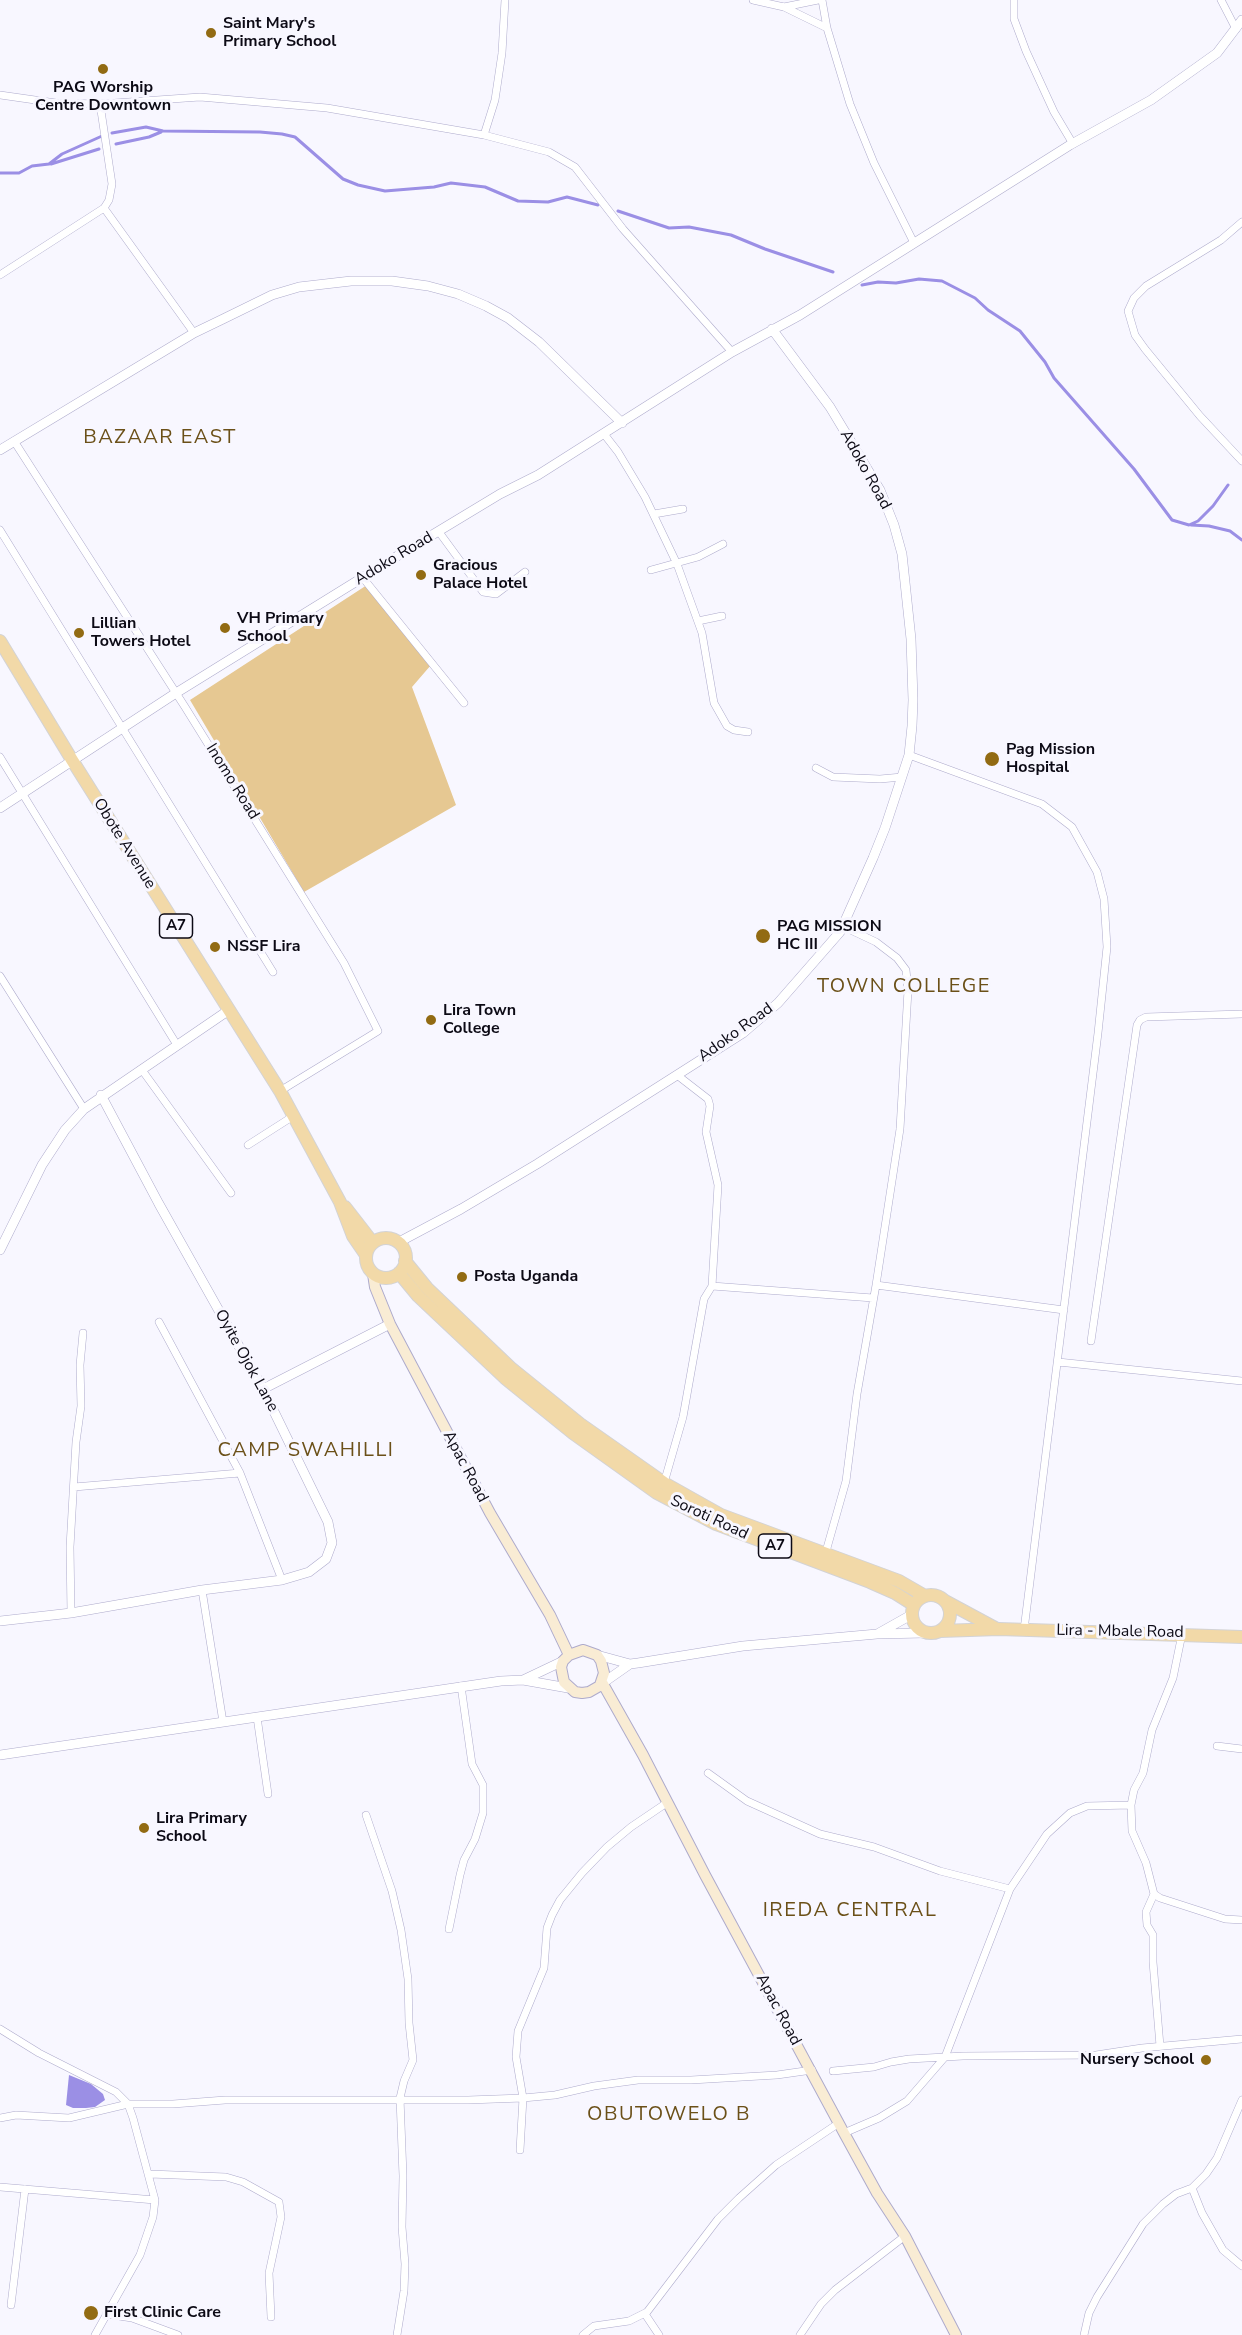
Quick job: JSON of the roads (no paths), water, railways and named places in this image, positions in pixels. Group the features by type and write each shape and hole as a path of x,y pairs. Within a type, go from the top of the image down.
{"main road":[{"name":"Obote Avenue","path":"0,640 72,760 295,1116 340,1202 350,1230 366,1255"},
{"name":"Obote Avenue","path":"340,1202 373,1243"},
{"path":"366,1255 373,1243 386,1238 399,1242"},
{"name":"A7","path":"399,1242 403,1248 405,1261 427,1288 576,1428"},
{"name":"A7","path":"366,1255 366,1262 373,1274"},
{"path":"373,1274 386,1278 399,1273 405,1261"},
{"name":"A7","path":"399,1273 418,1296 505,1378 661,1488"},
{"name":"Apac Road","path":"373,1274 375,1287 390,1324 490,1513 550,1615 566,1658"},
{"name":"Soroti Road","path":"661,1488 897,1587"},
{"name":"Soroti Road","path":"661,1488 716,1524 870,1582 897,1587"},
{"name":"A7","path":"897,1587 925,1596 936,1595 999,1629"},
{"name":"A7","path":"897,1587 913,1610 915,1626 924,1632 930,1634 940,1631 999,1629"},
{"path":"913,1610 925,1596"},
{"path":"940,1631 945,1628 950,1617 945,1601"},
{"name":"Lira - Mbale Road","path":"999,1629 1242,1637"},
{"path":"583,1650 597,1655 604,1668 601,1684 589,1692 582,1693 568,1688 561,1675 566,1658 583,1650"},
{"name":"Apac Road","path":"601,1684 668,1802 877,2193 905,2236 956,2335"}],"street":[{"path":"484,135 495,100 502,53 505,0"},
{"path":"753,0 784,7 827,28"},
{"path":"784,7 820,0 850,104 874,163 914,243"},
{"path":"1014,0 1014,18 1026,51 1054,112 1073,144"},
{"path":"1221,0 1236,28"},
{"path":"772,329 800,315 1073,144 1151,100 1217,53 1242,20"},
{"path":"0,95 56,103 100,104 200,97 327,108 484,135 549,152 575,167 623,229 732,352"},
{"path":"0,275 104,208 112,192 112,184 100,104"},
{"path":"104,208 194,333"},
{"path":"1242,222 1221,240 1146,285 1134,298 1128,312 1135,335 1145,349 1200,416 1242,461"},
{"path":"0,450 194,333 273,295 299,288 358,280 392,281 428,286 458,294 486,306 526,331 622,423"},
{"name":"Adoko Road","path":"0,808 176,693 500,494 538,475 772,329 830,407 880,490 894,525 902,554 911,639 913,700 909,755 885,828 842,926 821,955 778,1003 743,1033 537,1164 399,1242"},
{"path":"604,434 618,452 654,514 677,564 698,621 714,703 727,726 734,730 748,732"},
{"name":"Inomo Road","path":"14,441 176,693 344,963 378,1031 280,1091"},
{"path":"654,514 683,509"},
{"path":"0,530 273,972"},
{"path":"439,532 483,592 496,594 525,572"},
{"path":"651,570 698,557 723,544"},
{"path":"363,578 464,703"},
{"path":"698,621 722,616"},
{"path":"909,755 1042,804 1072,827 1097,872 1104,898 1107,947 1105,970 1024,1630"},
{"path":"0,757 177,1045"},
{"path":"816,768 824,774 839,778 902,777"},
{"path":"825,1555 846,1481 856,1394 876,1285 900,1129 907,980 906,970 897,958 876,942 842,926"},
{"path":"0,976 84,1109"},
{"path":"0,1250 42,1165 65,1130 84,1109 101,1095 142,1070 229,1010"},
{"path":"1091,1341 1137,1025 1146,1017 1242,1014"},
{"path":"142,1070 231,1193"},
{"path":"661,1488 682,1418 704,1299 712,1286 718,1185 706,1132 710,1106 708,1099 678,1075"},
{"name":"Oyite Ojok Lane","path":"0,1621 71,1613 202,1590 282,1581 309,1572 326,1559 332,1543 328,1522 263,1389 159,1204 101,1095"},
{"path":"248,1145 295,1116"},
{"path":"876,1285 1064,1310"},
{"path":"712,1286 873,1298"},
{"path":"159,1322 240,1473 282,1581"},
{"path":"263,1389 390,1324"},
{"path":"71,1613 70,1547 76,1442 81,1406 80,1365 83,1333"},
{"path":"1058,1362 1242,1381"},
{"path":"74,1487 240,1473"},
{"path":"202,1590 223,1722"},
{"path":"877,1635 913,1610"},
{"path":"597,1655 630,1664 743,1646 924,1632"},
{"path":"1160,2046 1153,1935 1146,1919 1146,1912 1154,1894 1146,1863 1132,1831 1131,1805 1134,1790 1143,1773 1152,1730 1173,1678 1182,1634"},
{"path":"523,1680 566,1658"},
{"path":"601,1684 630,1664"},
{"path":"0,1755 461,1686 523,1680 568,1688"},
{"path":"449,1929 464,1860 476,1839 483,1813 483,1785 472,1764 461,1686"},
{"path":"257,1716 268,1794"},
{"path":"1217,1746 1242,1749"},
{"path":"708,1773 747,1801 820,1834 874,1847 940,1871 1010,1889"},
{"path":"520,2150 523,2098 516,2057 518,2031 544,1968 547,1928 552,1915 560,1900 600,1854 631,1827 668,1802"},
{"path":"583,2335 594,2326 629,2321 645,2314 718,2219 776,2165 842,2128 879,2118 907,2101 945,2057 1010,1889 1047,1834 1070,1813 1087,1806 1131,1805"},
{"path":"366,1815 392,1891 401,1930 408,1979 413,2060 400,2098 405,2264 404,2291 397,2335"},
{"path":"1154,1894 1225,1919 1242,1920"},
{"path":"0,2029 39,2053 116,2092 128,2104 150,2174 155,2200 149,2233 140,2255 95,2335"},
{"path":"833,2071 874,2067 909,2059 1096,2055 1160,2046 1242,2039"},
{"path":"0,2118 16,2115 69,2118 128,2104 173,2104 225,2100 523,2098 555,2095 594,2086 638,2080 691,2080 777,2075 812,2070"},
{"path":"1084,2335 1089,2313 1097,2297 1143,2224 1176,2194 1192,2188 1217,2158 1242,2100"},
{"path":"150,2174 226,2177 243,2182 279,2202 281,2217 269,2273 271,2317"},
{"path":"0,2187 155,2200"},
{"path":"1192,2188 1202,2213 1223,2250 1242,2266"},
{"path":"11,2305 25,2189"},
{"path":"800,2335 821,2304 835,2290 905,2236"},
{"path":"106,2314 132,2318 178,2335"},
{"path":"645,2314 659,2335"}],"waterway":[{"path":"112,133 146,127 163,131 282,134 295,137 343,179 358,185 385,191 434,187 451,183 485,187 518,201 548,202 567,197 598,205"},
{"path":"116,144 161,132"},
{"path":"0,173 19,173 32,166 49,164 62,154 102,136"},
{"path":"51,164 99,149"},
{"path":"618,211 669,228 689,227 731,235 833,272"},
{"path":"862,285 919,279 942,281 975,298 988,310 1020,331 1045,362 1054,378 1134,469 1172,520 1189,525 1198,521 1213,506 1228,485"},
{"path":"1191,525 1230,531 1242,540"}],"place":[{"name":"Saint Mary's Primary School","path":"211,33"},
{"name":"PAG Worship Centre Downtown","path":"103,69"},
{"name":"Gracious Palace Hotel","path":"421,575"},
{"name":"VH Primary School","path":"225,628"},
{"name":"Lillian Towers Hotel","path":"79,633"},
{"name":"Pag Mission Hospital","path":"992,759"},
{"name":"PAG MISSION HC III","path":"763,936"},
{"name":"NSSF Lira","path":"215,947"},
{"name":"Lira Town College","path":"431,1020"},
{"name":"Posta Uganda","path":"462,1277"},
{"name":"Lira Primary School","path":"144,1828"},
{"name":"Nursery School","path":"1206,2060"},
{"name":"First Clinic Care","path":"91,2313"}],"district":[{"name":"BAZAAR EAST","path":"160,438"},
{"name":"TOWN COLLEGE","path":"904,987"},
{"name":"CAMP SWAHILLI","path":"306,1451"},
{"name":"IREDA CENTRAL","path":"850,1911"},
{"name":"OBUTOWELO B","path":"669,2115"}]}
